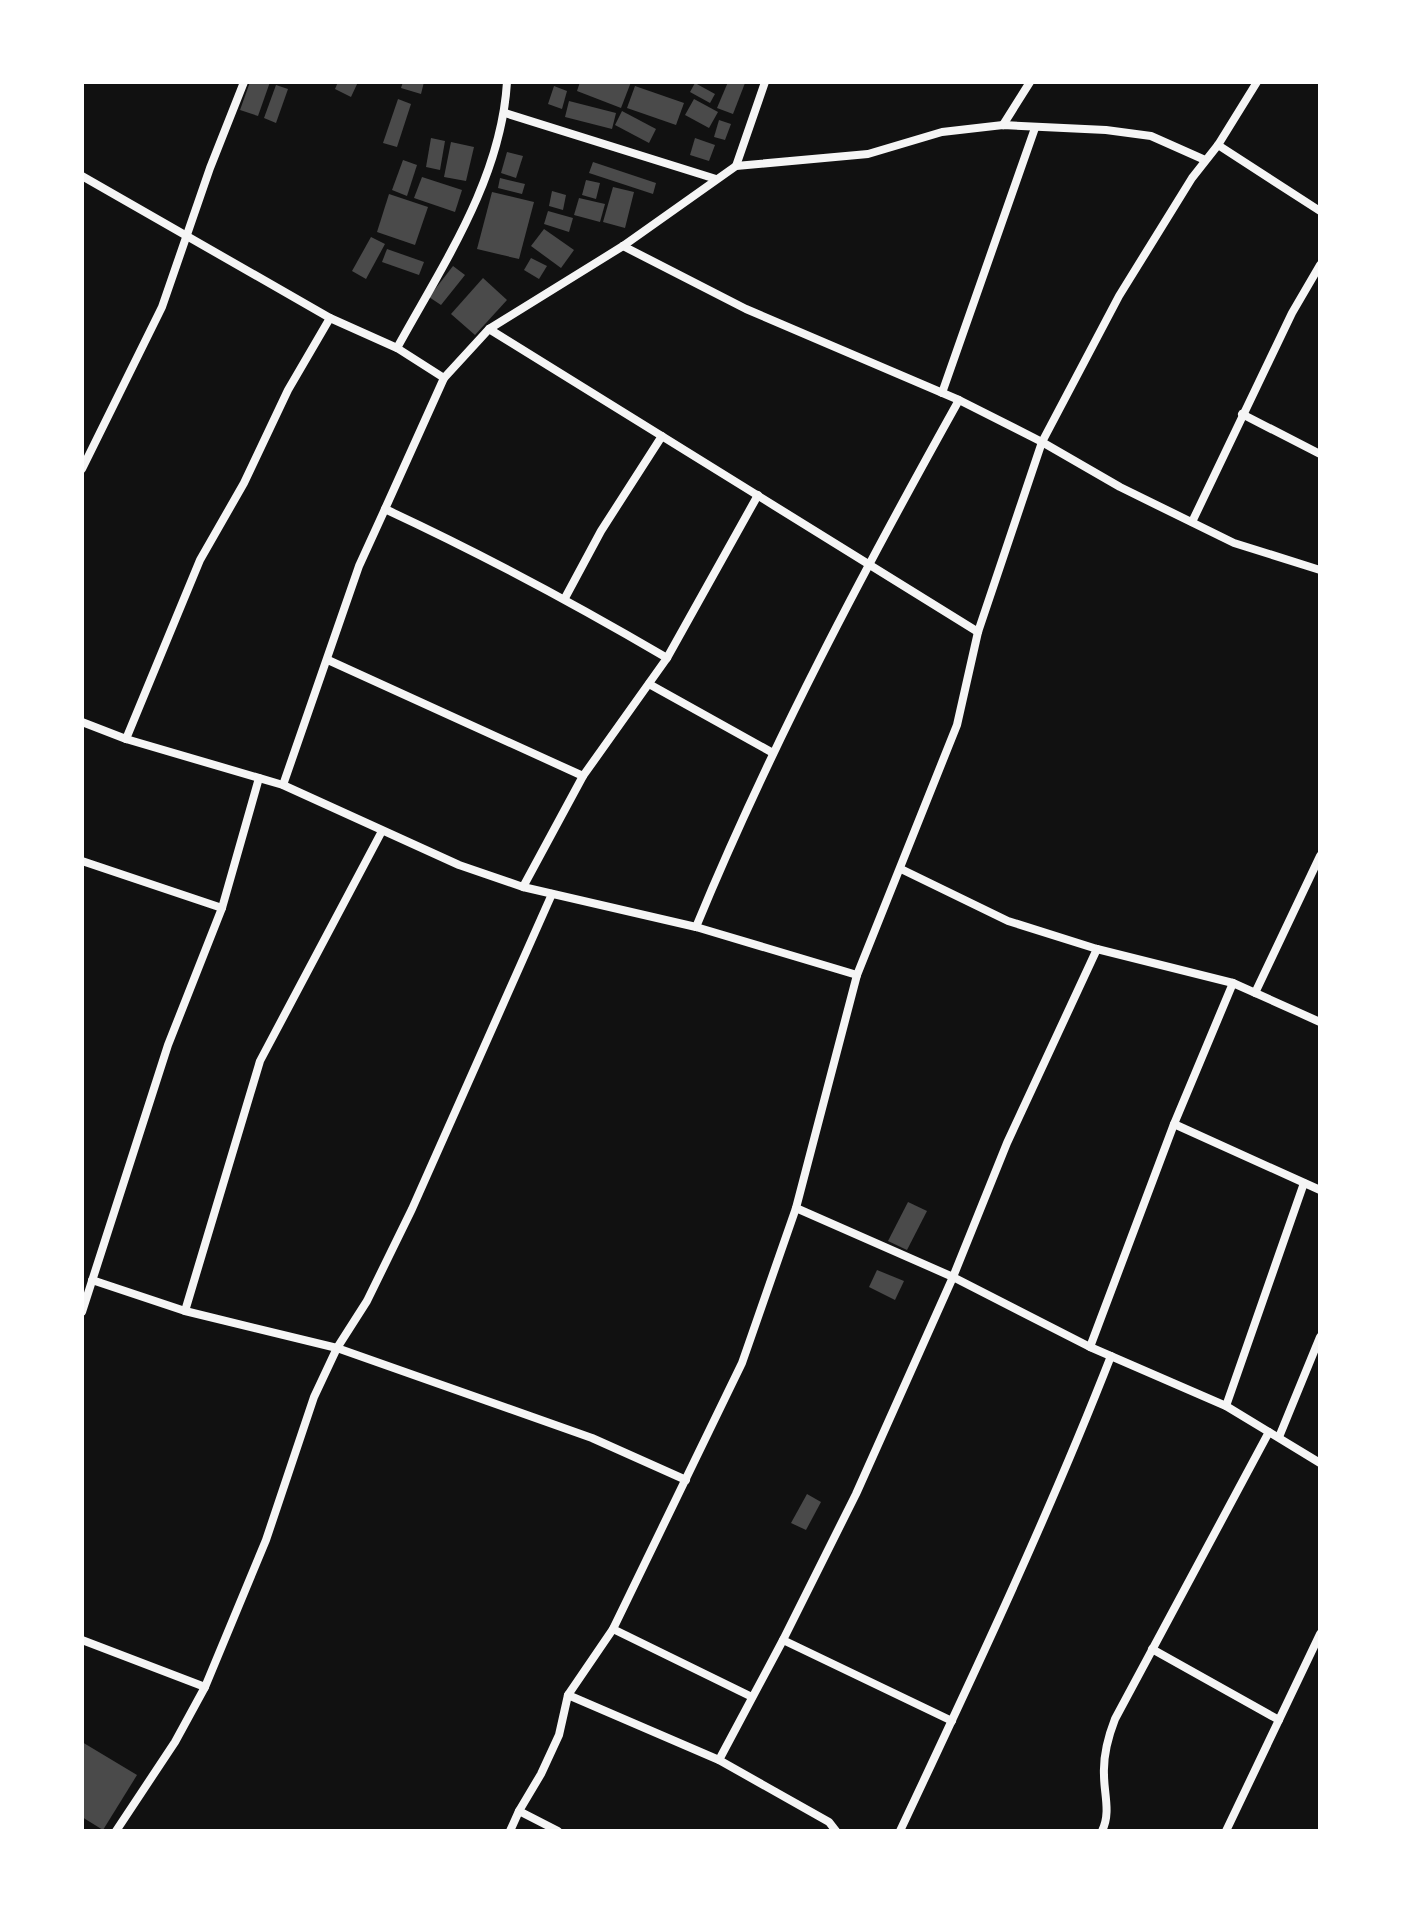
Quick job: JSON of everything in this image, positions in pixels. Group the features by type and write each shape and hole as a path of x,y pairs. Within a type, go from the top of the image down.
{"street":[{"path":"82,469 162,307 210,168 244,82"},
{"path":"397,348 449,259 480,192 505,113 507,82"},
{"path":"736,166 765,82"},
{"path":"1003,125 1030,82"},
{"path":"510,1831 559,1735 568,1695 613,1629 742,1363 796,1208 857,975 957,725 978,632 1042,442 1119,296 1257,82"},
{"path":"505,113 716,179"},
{"path":"283,785 359,566 444,378 489,329 623,246 736,166 868,154 942,132 1003,125 1106,130 1151,136 1205,160"},
{"path":"942,393 1035,128"},
{"path":"1218,145 1320,211"},
{"path":"82,176 330,318 397,348 444,378"},
{"path":"623,246 746,309 959,400 1042,442 1098,475 1234,543 1320,570"},
{"path":"1192,522 1292,313 1320,265"},
{"path":"126,739 200,560 244,483 288,390 330,318"},
{"path":"489,329 978,632"},
{"path":"696,927 729,847 802,690 868,563 959,400"},
{"path":"1242,414 1320,454"},
{"path":"565,598 601,531 662,436"},
{"path":"523,887 583,776 667,658 758,495"},
{"path":"385,509 481,553 667,658"},
{"path":"328,660 583,776"},
{"path":"649,684 773,753"},
{"path":"82,722 126,739 283,785 459,865 523,887 696,927 857,975"},
{"path":"82,1312 168,1045 222,908 259,778"},
{"path":"185,1311 260,1061 382,831"},
{"path":"1255,993 1316,877 1320,856"},
{"path":"82,861 222,908"},
{"path":"901,869 1008,921 1097,949 1233,983 1320,1022"},
{"path":"116,1831 175,1742 205,1687 266,1540 314,1397 337,1348 367,1301 412,1209 552,894"},
{"path":"719,1760 856,1494 953,1277 1007,1143 1097,949"},
{"path":"1090,1347 1174,1124 1233,983"},
{"path":"1174,1124 1320,1190"},
{"path":"1226,1406 1304,1183"},
{"path":"796,1208 953,1277 1090,1347 1226,1406 1320,1463"},
{"path":"92,1280 185,1311 337,1348 592,1438 686,1480"},
{"path":"1279,1437 1320,1337"},
{"path":"900,1831 1074,1451 1111,1356"},
{"path":"1102,1831 1107,1814 1104,1774 1106,1745 1115,1719 1269,1432"},
{"path":"613,1629 752,1697"},
{"path":"1226,1831 1320,1634"},
{"path":"82,1640 205,1687"},
{"path":"783,1640 952,1721"},
{"path":"1152,1649 1279,1720"},
{"path":"568,1695 719,1760 829,1822 836,1831"},
{"path":"519,1811 558,1831"}],"building":[{"path":"250,82 270,82 258,116 240,110"},
{"path":"338,82 358,82 351,97 335,89"},
{"path":"403,82 424,82 421,94 401,88"},
{"path":"580,82 631,82 621,108 577,91"},
{"path":"728,82 745,83 733,114 717,108"},
{"path":"695,83 715,94 710,103 690,92"},
{"path":"276,85 288,89 276,123 264,118"},
{"path":"554,86 567,91 562,109 548,104"},
{"path":"635,86 684,103 676,125 627,108"},
{"path":"398,99 411,104 397,147 383,143"},
{"path":"694,99 718,112 709,128 685,115"},
{"path":"569,101 616,113 612,129 565,117"},
{"path":"622,111 656,129 649,143 615,125"},
{"path":"719,120 731,124 725,140 714,137"},
{"path":"431,138 445,141 440,170 426,167"},
{"path":"695,138 715,145 709,161 690,155"},
{"path":"451,142 474,147 466,181 444,177"},
{"path":"507,152 523,156 516,178 501,173"},
{"path":"403,160 417,165 407,196 392,190"},
{"path":"593,162 656,183 653,194 589,173"},
{"path":"422,177 462,190 455,212 414,198"},
{"path":"500,178 525,184 522,194 498,188"},
{"path":"586,180 600,183 596,199 582,195"},
{"path":"613,187 634,192 625,228 603,222"},
{"path":"552,191 566,195 563,210 549,206"},
{"path":"492,192 534,202 519,259 477,249"},
{"path":"389,194 428,207 415,245 377,232"},
{"path":"579,198 605,204 600,222 574,215"},
{"path":"548,211 573,218 569,232 544,224"},
{"path":"544,229 574,250 561,268 531,246"},
{"path":"371,237 385,244 366,279 352,271"},
{"path":"387,249 424,262 419,275 382,262"},
{"path":"531,258 547,266 539,279 524,270"},
{"path":"453,266 465,275 441,305 429,297"},
{"path":"483,278 507,300 475,335 451,314"},
{"path":"908,1202 927,1211 907,1250 888,1241"},
{"path":"877,1270 904,1281 895,1300 869,1287"},
{"path":"807,1494 821,1502 806,1530 791,1523"},
{"path":"82,1742 137,1775 103,1830 82,1817"}]}
